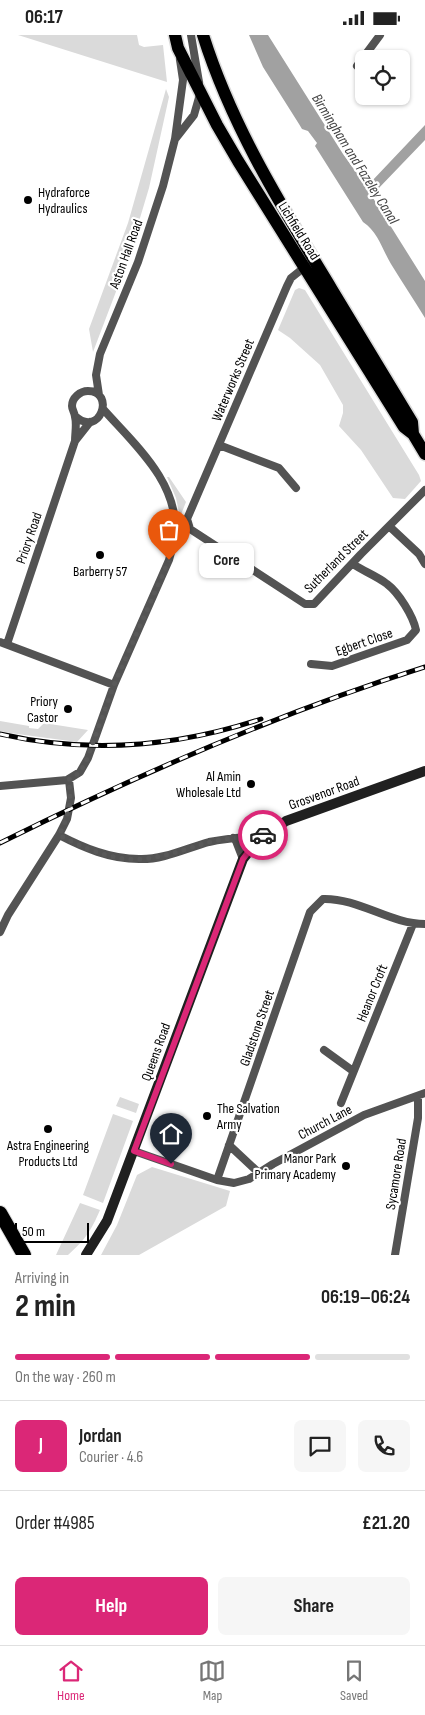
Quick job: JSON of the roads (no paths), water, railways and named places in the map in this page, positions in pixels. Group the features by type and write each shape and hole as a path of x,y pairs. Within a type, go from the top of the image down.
{"highway":[{"path":"0,1213 24,1255"}],"main road":[{"name":"Lichfield Road","path":"175,35 178,48 217,125 238,161 309,264 412,422 413,434 425,454"},
{"name":"Lichfield Road","path":"203,35 212,65 250,150 309,264"},
{"name":"Grosvenor Road","path":"266,835 286,821 425,771"},
{"name":"Queens Road","path":"86,1255 107,1221 243,859 252,847 266,835"}],"street":[{"name":"Aston Hall Road","path":"175,139 194,115 201,92 191,35"},
{"path":"369,50 380,35"},
{"name":"Aston Hall Road","path":"76,416 73,411 73,401 76,396 85,391 96,375 104,342 128,288 163,185 175,139 183,80 178,48"},
{"name":"Waterworks Street","path":"187,519 291,278 309,264"},
{"name":"Aston Hall Road","path":"68,780 78,774 85,764 114,685 169,560 175,538 175,523 170,494 130,437 103,409 96,375"},
{"path":"85,391 99,395"},
{"path":"92,421 102,413 103,409"},
{"path":"76,416 84,422 115,422"},
{"name":"Priory Road","path":"76,416 75,441 3,643 114,685"},
{"name":"Priory Road","path":"75,441 92,421"},
{"path":"219,445 279,468 296,488"},
{"name":"Sutherland Street","path":"187,519 190,529 305,604 314,604 425,490"},
{"path":"389,526 419,555 425,564"},
{"name":"Egbert Close","path":"311,663 332,666 407,640 416,630 414,622 402,601 387,584 353,564"},
{"path":"0,786 68,780 71,794 67,819 59,835 8,915 0,932"},
{"name":"Grosvenor Road","path":"59,835 80,846 105,854 137,859 167,854 233,838 266,835"},
{"path":"233,838 243,859"},
{"name":"Gladstone Street","path":"217,1180 310,911 323,899 334,899 360,905 413,924"},
{"path":"413,924 425,924"},
{"name":"Heanor Croft","path":"341,1103 413,924"},
{"path":"324,1050 354,1071"},
{"name":"Church Lane","path":"134,1151 217,1180 234,1183 249,1179 364,1115 421,1094"},
{"name":"Sycamore Road","path":"396,1255 421,1094"},
{"path":"229,1145 259,1173"}],"railway":[{"path":"0,843 104,793 262,725 316,704 425,667"},
{"path":"0,734 66,744 132,745 197,736 261,719"}],"place":[{"name":"Hydraforce Hydraulics","path":"28,200"},
{"name":"Barberry 57","path":"100,555"},
{"name":"Core","path":"169,560"},
{"name":"Priory Castor","path":"68,709"},
{"name":"Al Amin Wholesale Ltd","path":"251,784"},
{"name":"The Salvation Army","path":"207,1116"},
{"name":"Astra Engineering Products Ltd","path":"48,1129"},
{"name":"Manor Park Primary Academy","path":"346,1166"}],"water label":[{"name":"Birmingham and Fazeley Canal","path":"355,159"}]}
